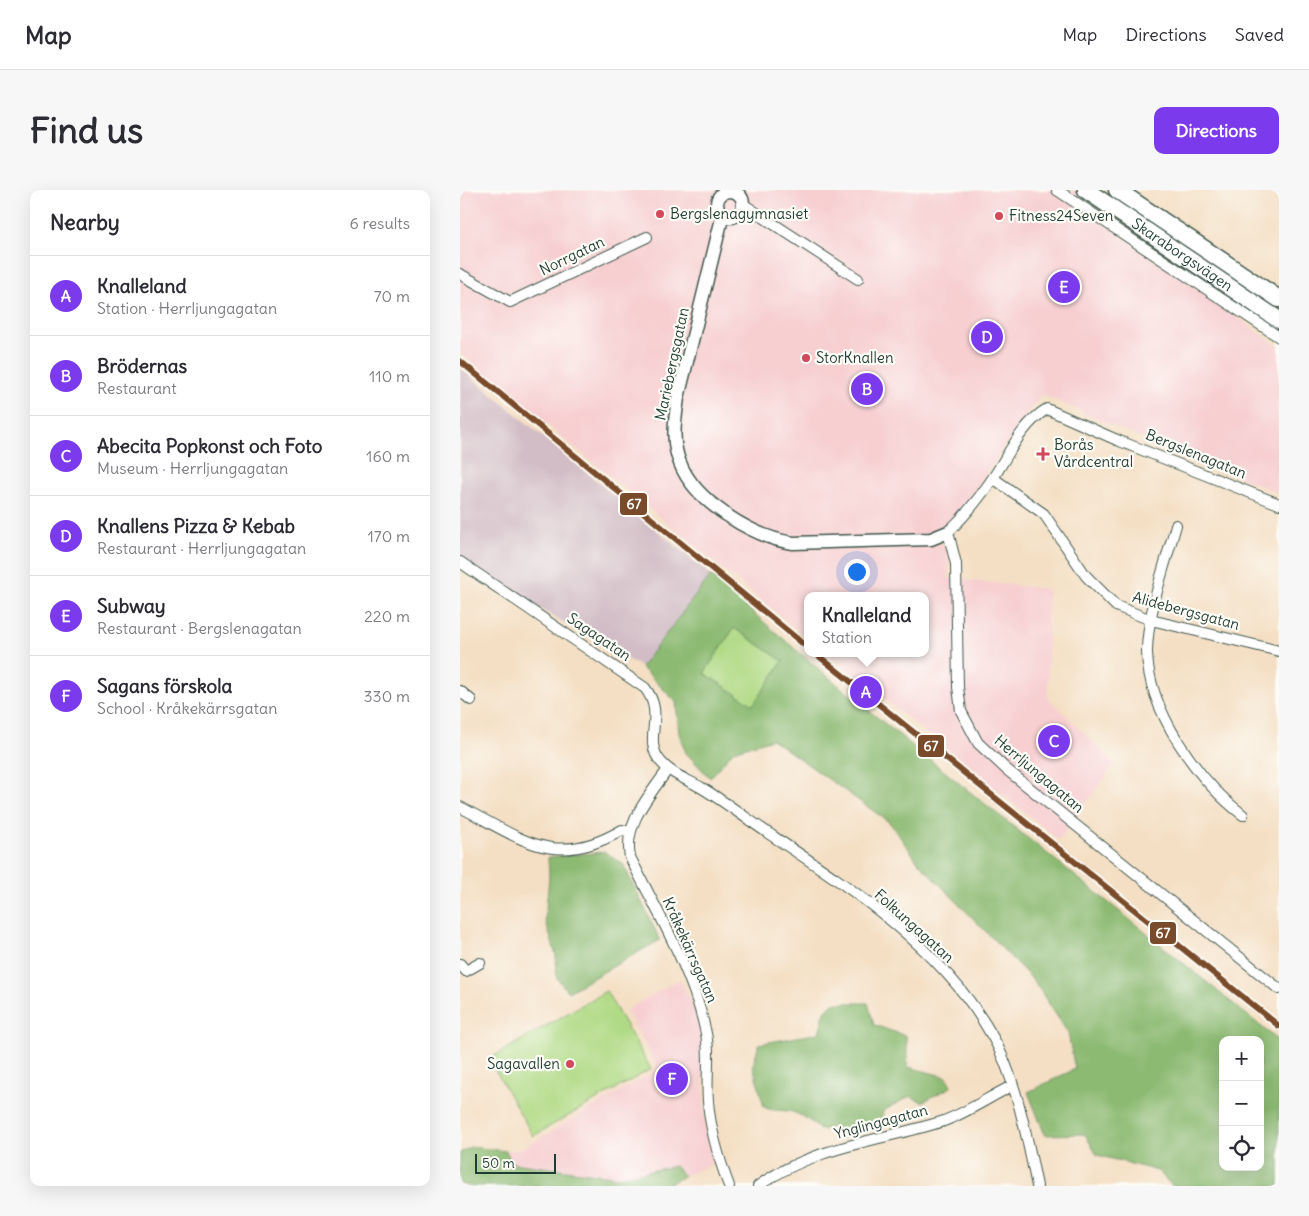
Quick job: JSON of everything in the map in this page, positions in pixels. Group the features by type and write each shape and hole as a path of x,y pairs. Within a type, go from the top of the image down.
{"main road":[{"name":"Skaraborgsvägen","path":"1086,190 1279,320"},
{"name":"Skaraborgsvägen","path":"1116,190 1279,299"}],"street":[{"path":"712,190 720,208 731,216 736,215 738,196"},
{"path":"1058,190 1279,337"},
{"path":"720,208 724,192 738,196 858,278"},
{"name":"Mariebergsgatan","path":"720,208 678,398 674,425 680,463 694,486 728,515 762,535 781,541 793,543 931,539 948,532"},
{"name":"Norrgatan","path":"460,274 510,302 647,236"},
{"name":"Bergslenagatan","path":"993,478 1022,434 1037,415 1047,409 1117,440 1279,504"},
{"path":"948,532 963,518 993,478"},
{"name":"Alidebergsgatan","path":"993,478 1044,514 1086,576 1106,598 1128,612 1151,620 1279,651"},
{"path":"1176,525 1151,620 1147,651 1150,685 1164,715 1190,759 1207,782 1243,815"},
{"name":"Herrljungagatan","path":"948,532 956,564 958,687 961,711 978,743 1006,769 1279,989"},
{"name":"Sagagatan","path":"460,562 645,688 652,697 655,706 652,743 655,754 668,769"},
{"path":"460,691 470,700"},
{"name":"Kråkekärrsgatan","path":"668,769 634,821 628,846 630,857 671,940 698,1001 709,1051 708,1102 712,1126 720,1161 729,1186"},
{"name":"Folkungagatan","path":"668,769 703,789 834,878 900,930 935,961 964,994 992,1034 1022,1118 1036,1186"},
{"path":"460,807 523,841 544,848 568,850 590,846 604,841 622,830 630,832"},
{"path":"460,964 466,971 480,963"},
{"name":"Ynglingagatan","path":"758,1186 778,1171 815,1155 943,1121 1012,1086"}],"shaded area":[{"path":"460,190 1094,190 1082,208 1279,347 1279,493 1134,435 1041,394 958,515 941,529 940,542 948,551 949,578 1048,589 1048,698 1115,764 1059,840 832,657 929,657 929,592 804,592 804,636 460,353"},
{"path":"460,368 711,575 641,667 540,609 460,558"},
{"path":"680,979 694,1006 701,1029 705,1120 713,1164 684,1176 675,1166 619,1177 512,1163 506,1151 521,1149 658,1069 626,1010"}],"green space":[{"path":"711,575 804,657 873,714 1279,1041 1279,1186 1172,1186 1158,1171 1097,1155 1085,1134 1045,1135 1028,1092 1075,1069 1068,1033 1034,981 919,863 889,822 772,739 733,751 710,778 686,753 679,734 676,702 641,667","holes":["734,628 783,661 753,705 704,673"]},
{"path":"734,628 783,661 753,706 704,673"},
{"path":"605,852 623,864 660,940 568,992 557,978 556,955 545,920 549,877 548,857"},
{"name":"Sagavallen","path":"606,991 651,1069 533,1136 489,1059"},
{"path":"833,1003 868,1003 874,1025 906,1036 908,1067 947,1077 951,1087 922,1102 910,1096 883,1111 881,1122 839,1140 833,1127 820,1130 796,1113 764,1107 753,1065 759,1044 819,1033 825,1011"},
{"path":"470,1147 506,1151 512,1163 619,1177 675,1166 684,1176 665,1186 468,1186 460,1184 460,1153"}],"transit line":[{"name":"67","path":"460,361 804,645"},
{"name":"67","path":"820,657 1279,1026"}],"place":[{"name":"Bergslenagymnasiet","path":"660,214"},
{"name":"Fitness24Seven","path":"999,216"},
{"name":"Subway","path":"1064,287"},
{"name":"Knallens Pizza & Kebab","path":"987,337"},
{"name":"StorKnallen","path":"806,358"},
{"name":"Brödernas","path":"867,389"},
{"name":"Borås Vårdcentral","path":"1043,454"},
{"name":"Knalleland","path":"866,692"},
{"name":"Abecita Popkonst och Foto","path":"1054,741"},
{"name":"Sagavallen","path":"570,1064"},
{"name":"Sagans förskola","path":"672,1079"}]}
